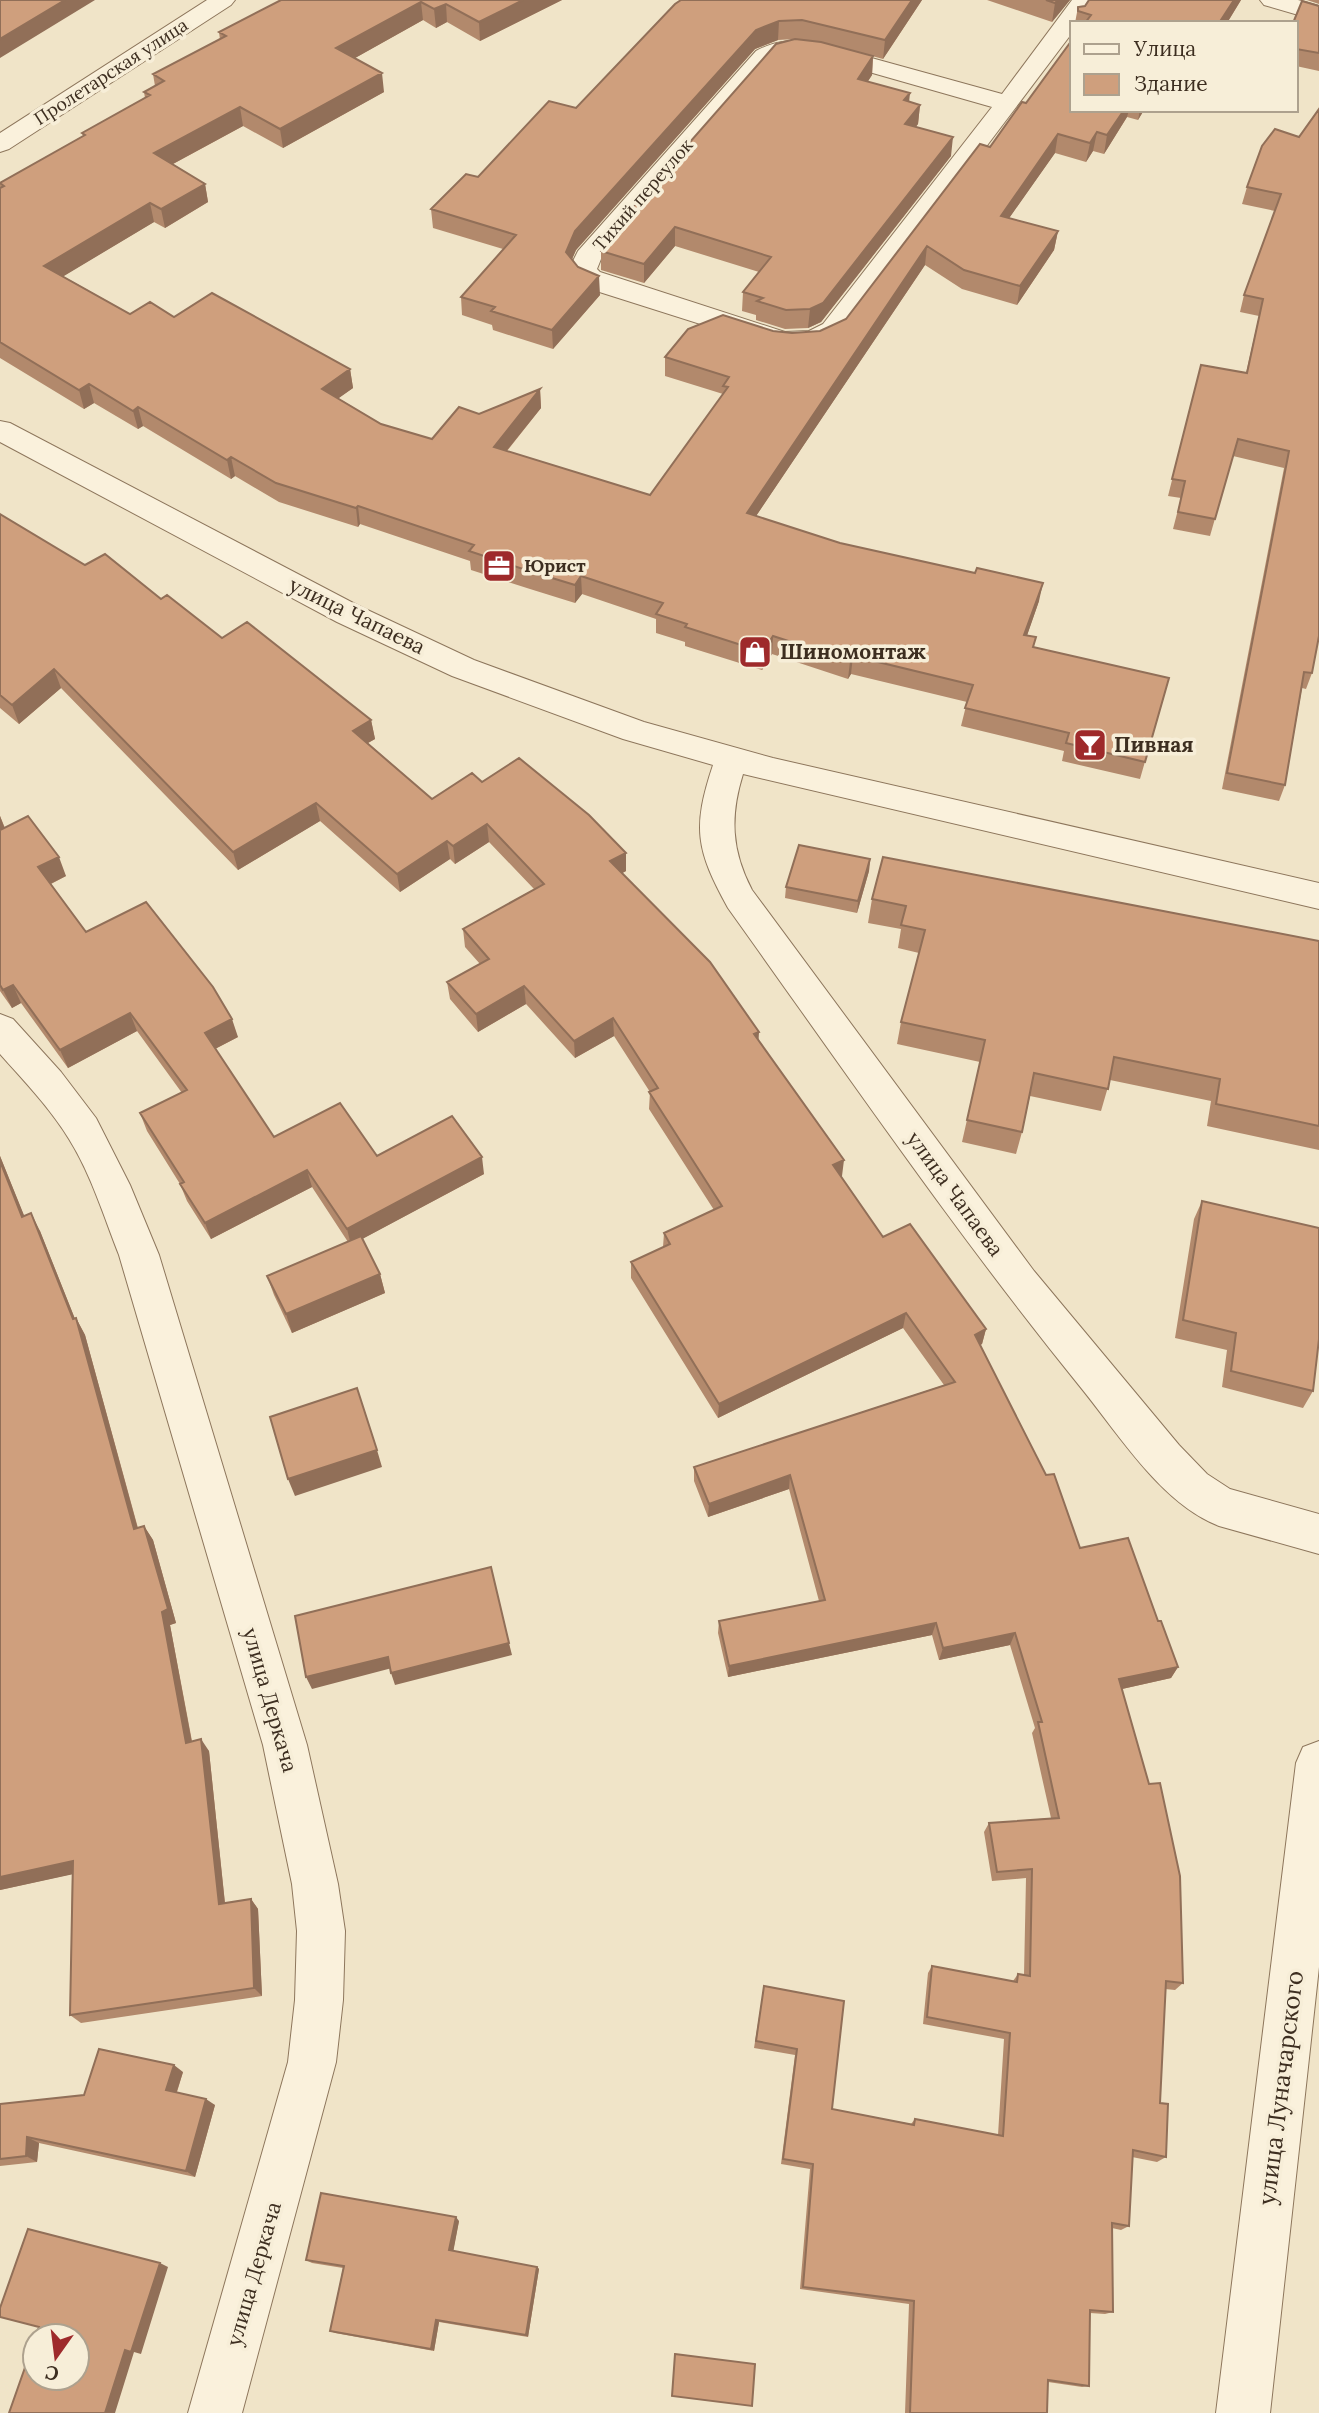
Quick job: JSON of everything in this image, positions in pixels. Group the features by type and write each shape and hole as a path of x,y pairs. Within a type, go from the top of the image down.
{"street":[{"name":"Пролетарская улица","path":"0,144 223,0"},
{"name":"Тихий переулок","path":"1008,104 817,50 780,48 765,56 588,257 583,269 590,278 600,283 783,341 799,342 824,336 833,330 1008,104 1084,0"},
{"path":"1272,0 1319,14"},
{"name":"улица Чапаева","path":"0,430 348,614 453,663 635,731 732,759 1319,896"},
{"name":"улица Чапаева","path":"732,759 715,823 716,848 725,873 740,899 1020,1283 1164,1458 1192,1488 1219,1506 1319,1534"},
{"name":"улица Деркача","path":"0,1029 48,1083 83,1129 111,1185 139,1255 285,1745 315,1884 321,1931 319,2000 312,2062 215,2413"},
{"name":"улица Луначарского","path":"1244,2413 1319,1763"}],"building":[{"path":"0,0 65,0 0,39"},
{"path":"281,0 523,0 479,22 446,4 434,9 421,2 336,48 382,73 280,129 240,107 154,153 205,184 161,209 150,203 44,266 130,314 150,302 174,317 212,293 350,369 322,389 381,424 432,439 459,407 479,414 540,389 494,447 650,495 728,387 723,386 729,377 665,357 688,329 723,315 773,331 792,333 820,331 846,319 980,144 990,147 1070,43 1070,112 1123,112 1107,135 1097,132 1090,143 1058,134 1001,216 1058,231 1020,286 964,270 927,246 747,513 840,543 975,573 977,568 1043,583 1024,635 1036,637 1033,647 1169,678 1145,762 1066,743 1069,733 965,708 973,685 853,656 850,661 773,636 763,652 685,627 687,624 656,614 663,603 581,576 575,585 529,571 469,551 474,545 358,506 356,508 276,483 231,457 227,460 138,407 133,411 89,384 79,390 0,342 0,188 4,186 0,183 150,95 144,92 164,81 153,74 226,36 219,32"},
{"path":"681,0 912,0 885,40 802,20 779,21 756,30 575,231 566,252 578,267 599,276 552,330 491,311 495,307 461,297 516,235 431,209 466,174 478,177 549,101 576,108"},
{"path":"1089,0 1234,0 1220,21 1086,21 1091,15 1078,11 1078,7 1085,6"},
{"path":"1302,1 1319,6 1319,53 1298,49 1298,21 1294,21"},
{"path":"795,39 821,42 873,56 858,79 910,93 904,100 920,105 905,124 953,137 823,303 810,309 786,310 757,301 763,298 743,292 771,257 675,227 644,264 601,251 603,241 776,44"},
{"path":"1319,109 1319,636 1312,673 1304,672 1285,785 1227,773 1289,451 1238,439 1215,519 1178,512 1185,481 1172,479 1201,365 1247,373 1263,299 1244,295 1281,194 1247,187 1262,146 1275,129 1299,137"},
{"path":"0,514 85,565 105,554 161,599 167,595 222,638 247,622 371,720 353,731 432,799 472,773 482,782 519,758 589,815 626,853 610,861 710,962 759,1032 754,1034 844,1160 833,1165 883,1237 910,1224 986,1329 975,1335 1046,1475 1054,1474 1080,1548 1128,1538 1178,1667 1119,1679 1149,1784 1160,1783 1180,1876 1183,1983 1166,1981 1160,2103 1168,2104 1166,2157 1133,2150 1129,2226 1112,2223 1113,2312 1090,2310 1089,2386 1048,2380 1047,2413 910,2413 914,2301 803,2287 813,2164 783,2159 797,2049 756,2041 764,1986 844,2001 832,2109 914,2125 915,2119 1003,2136 1010,2033 927,2017 932,1966 1017,1982 1018,1974 1030,1976 1032,1869 997,1872 989,1823 1059,1818 1038,1722 1042,1722 1015,1633 943,1648 936,1623 729,1666 719,1621 825,1600 790,1475 709,1504 694,1467 955,1382 906,1313 719,1404 631,1262 670,1244 664,1233 722,1206 649,1092 658,1088 613,1018 574,1041 524,986 476,1014 447,982 489,959 463,929 544,884 487,824 453,846 447,841 397,874 316,803 233,852 54,669 12,705 0,695"},
{"path":"28,816 59,857 38,867 86,932 146,902 213,987 232,1019 205,1033 274,1137 340,1103 377,1156 452,1116 482,1157 347,1229 307,1170 205,1223 180,1184 184,1182 140,1113 187,1090 130,1013 60,1050 13,985 3,990 0,985 0,830"},
{"path":"799,845 870,859 858,901 786,887"},
{"path":"883,857 1319,941 1319,1126 1216,1104 1220,1079 1114,1057 1108,1089 1034,1073 1022,1132 967,1120 985,1040 901,1022 925,930 901,925 906,906 872,899"},
{"path":"0,1161 22,1217 31,1213 73,1319 76,1318 134,1529 144,1526 168,1609 162,1612 186,1743 201,1739 219,1904 251,1899 254,1988 70,2015 73,1861 0,1877"},
{"path":"1202,1201 1319,1228 1319,1339 1313,1391 1231,1371 1236,1333 1183,1320"},
{"path":"361,1236 380,1274 286,1314 267,1276"},
{"path":"357,1388 377,1450 288,1479 270,1417"},
{"path":"491,1567 509,1643 391,1673 388,1657 306,1677 295,1616"},
{"path":"99,2049 174,2065 166,2090 206,2099 186,2171 27,2137 26,2156 0,2159 0,2104 84,2095"},
{"path":"321,2193 456,2217 449,2250 537,2267 526,2335 436,2320 431,2349 330,2331 344,2266 306,2260"},
{"path":"28,2229 160,2263 131,2352 125,2350 105,2413 9,2413 21,2379 21,2392 91,2392 91,2322 21,2322 0,2317 0,2308"},
{"path":"675,2354 755,2364 752,2406 672,2396"}],"place":[{"name":"Юрист","path":"499,566"},
{"name":"Шиномонтаж","path":"755,652"},
{"name":"Пивная","path":"1090,745"}]}
